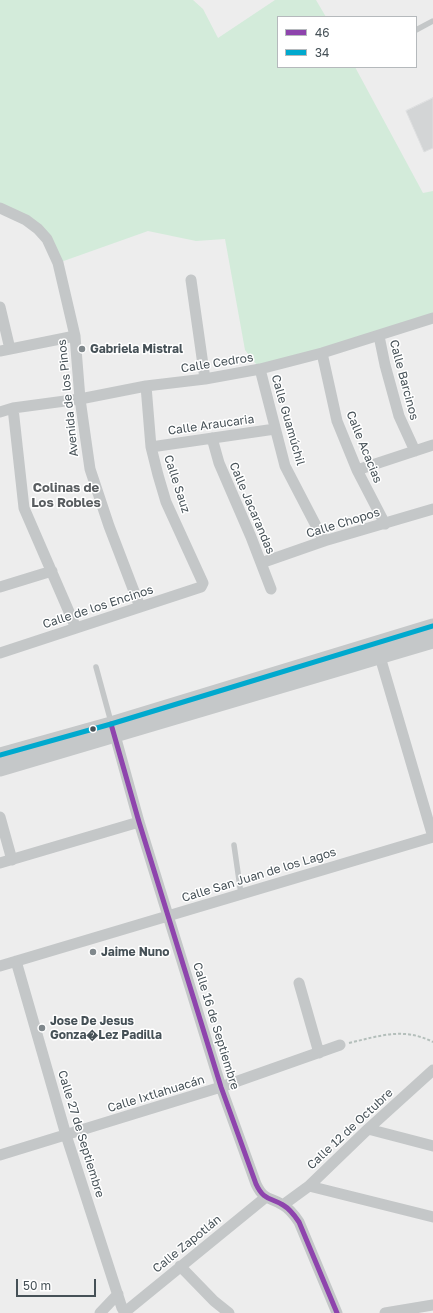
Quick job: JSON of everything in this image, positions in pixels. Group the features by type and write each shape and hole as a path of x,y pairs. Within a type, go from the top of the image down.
{"street":[{"name":"Avenida de los Pinos","path":"0,208 26,220 38,229 47,239 53,250 62,279 75,336 80,399 88,460 92,478 140,608"},
{"path":"191,280 205,379"},
{"path":"0,306 5,350 75,336"},
{"name":"Calle Cedros","path":"0,412 13,408 80,399 146,386 205,379 260,369 322,354 433,318"},
{"name":"Calle Barcinos","path":"379,336 385,365 399,416 415,451"},
{"name":"Calle Acacias","path":"322,354 338,422 357,470 385,524"},
{"name":"Calle Guamúchil","path":"260,369 285,466 324,541"},
{"name":"Calle Sauz","path":"146,386 151,447 166,502 203,583 202,585"},
{"path":"13,408 24,508 76,628"},
{"name":"Calle Araucaria","path":"151,447 275,429"},
{"name":"Calle Jacarandas","path":"212,438 219,463 271,589"},
{"path":"357,470 433,445"},
{"name":"Calle Chopos","path":"261,563 324,541 385,524 433,508"},
{"path":"0,587 52,571"},
{"name":"Calle de los Encinos","path":"0,652 140,608 201,587 202,585"},
{"path":"378,650 433,626"},
{"path":"0,756 113,729 378,650 433,641"},
{"path":"378,650 433,837"},
{"path":"0,769 113,729"},
{"name":"Calle 16 de Septiembre","path":"113,729 221,1087 256,1184 262,1195 266,1198"},
{"path":"0,817 12,860"},
{"path":"0,863 140,822"},
{"name":"Calle San Juan de los Lagos","path":"0,966 433,837"},
{"name":"Calle 27 de Septiembre","path":"16,961 66,1135 122,1308 125,1312"},
{"path":"298,983 319,1053"},
{"name":"Calle Ixtlahuacán","path":"0,1155 221,1087 340,1045"},
{"name":"Calle 12 de Octubre","path":"283,1205 309,1186 368,1129 433,1070"},
{"path":"368,1129 433,1146"},
{"path":"309,1186 433,1217"},
{"path":"266,1198 283,1205 295,1216 303,1230 337,1313"},
{"name":"Calle Zapotlán","path":"125,1312 266,1198"},
{"path":"180,1266 214,1301 229,1313"},
{"path":"100,1313 118,1294"},
{"path":"385,1313 433,1305"}],"lane":[{"path":"417,29 433,21"},
{"path":"96,667 113,729"},
{"path":"234,845 241,894"}],"path":[{"path":"340,1045 389,1034 415,1034 433,1042"}],"green space":[{"path":"0,0 193,0 203,9 218,38 275,0 316,0 325,16 277,16 277,68 356,68 423,193 433,191 433,318 260,369 245,350 225,239 196,241 148,231 58,263 47,239 0,209"}],"building":[{"path":"433,98 433,148 424,152 406,111"}],"transit line":[{"name":"34","path":"0,755 111,724 433,626"},
{"name":"46","path":"111,724 139,822 221,1087 256,1184 265,1196 286,1207 299,1222 337,1313"}],"place":[{"name":"Gabriela Mistral","path":"82,349"},
{"name":"Jaime Nuno","path":"93,952"},
{"name":"Jose De Jesus Gonza�Lez Padilla","path":"42,1028"}],"district":[{"name":"Colinas de Los Robles","path":"66,496"}]}
